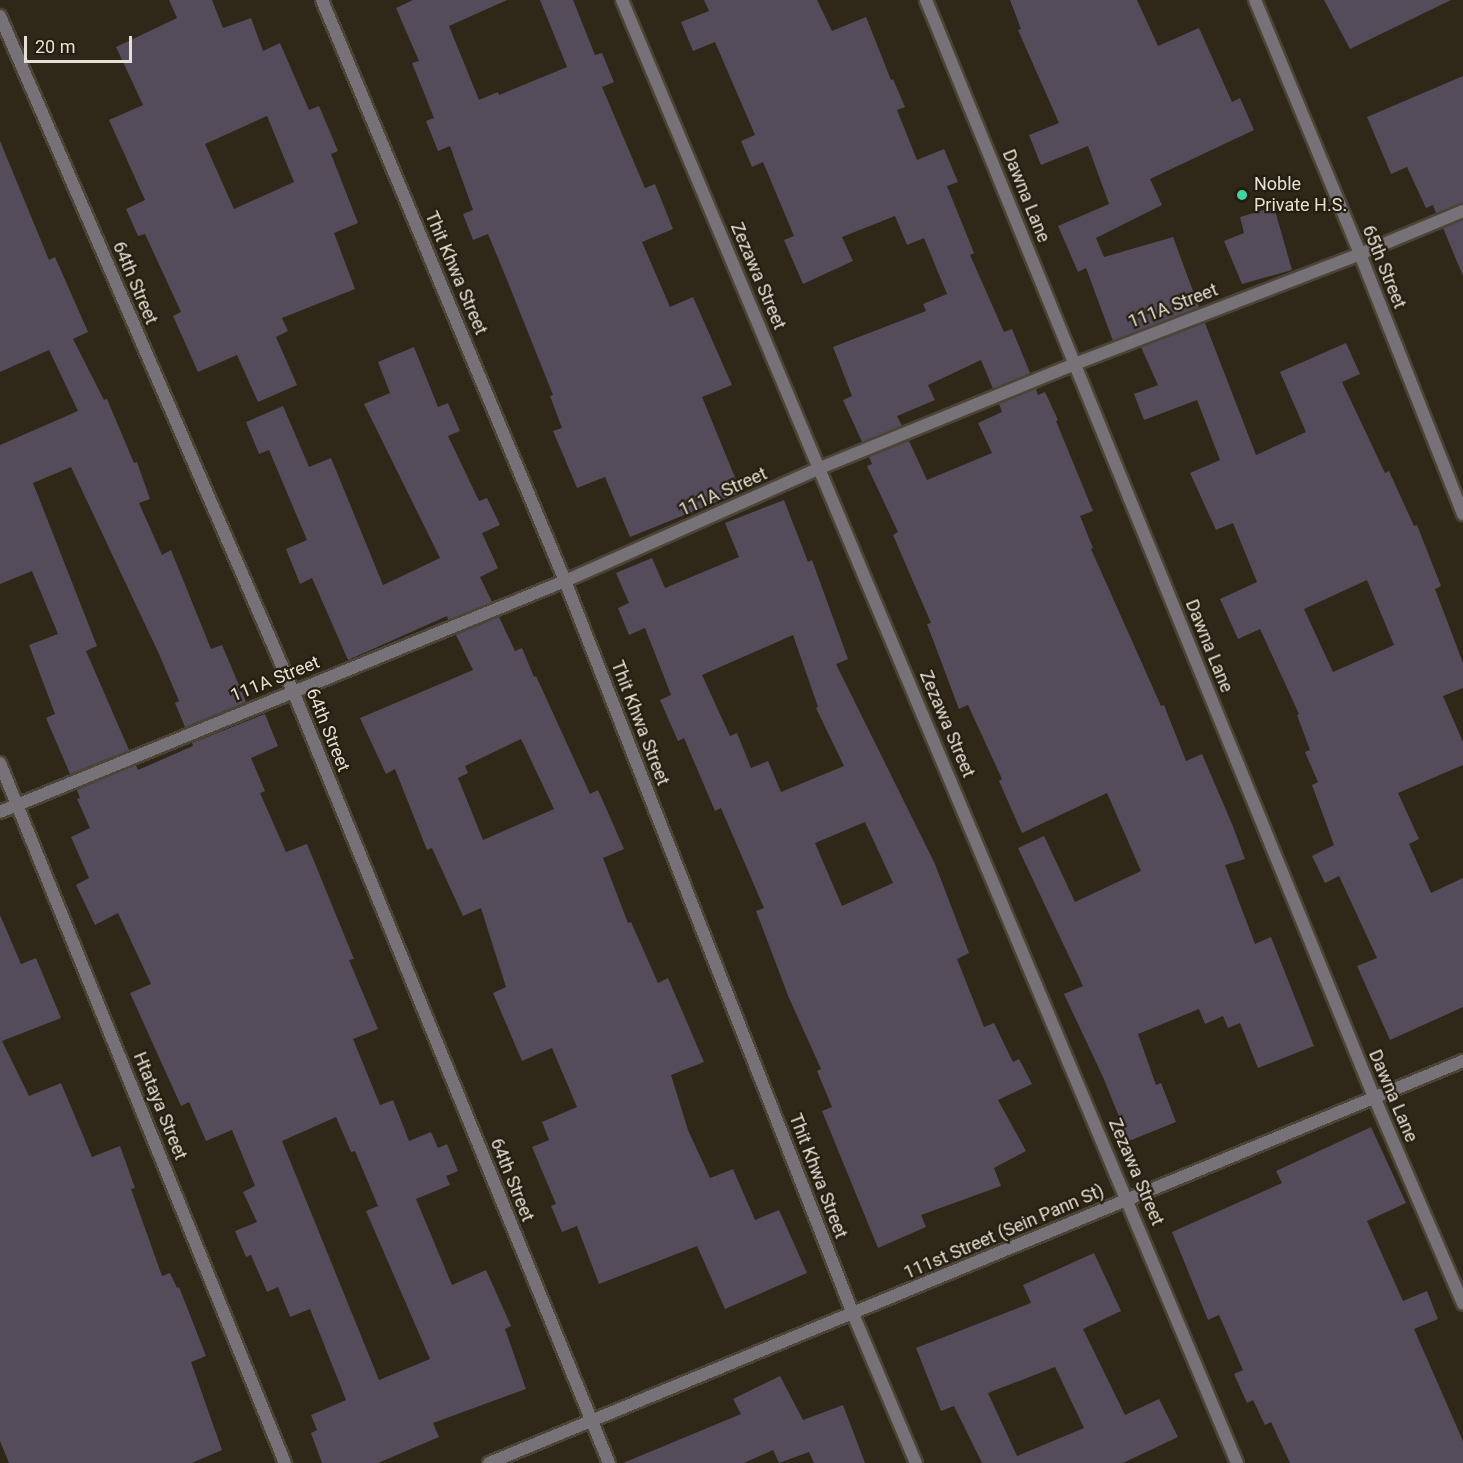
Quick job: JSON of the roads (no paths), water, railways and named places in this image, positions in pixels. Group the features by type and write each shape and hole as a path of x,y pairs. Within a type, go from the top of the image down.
{"street":[{"name":"Thit Khwa Street","path":"322,0 565,581 853,1314 916,1463"},
{"name":"Zezawa Street","path":"622,0 1237,1463"},
{"name":"Dawna Lane","path":"926,0 1374,1097 1463,1304"},
{"name":"65th Street","path":"1256,0 1463,514"},
{"name":"64th Street","path":"0,16 293,692 609,1463"},
{"name":"111A Street","path":"0,812 565,581 820,468 1075,363 1360,254 1463,211"},
{"name":"Htataya Street","path":"0,763 285,1463"},
{"name":"111st Street (Sein Pann St)","path":"489,1463 1463,1061"}],"place":[{"name":"Noble Private H.S.","path":"1242,195"}]}
